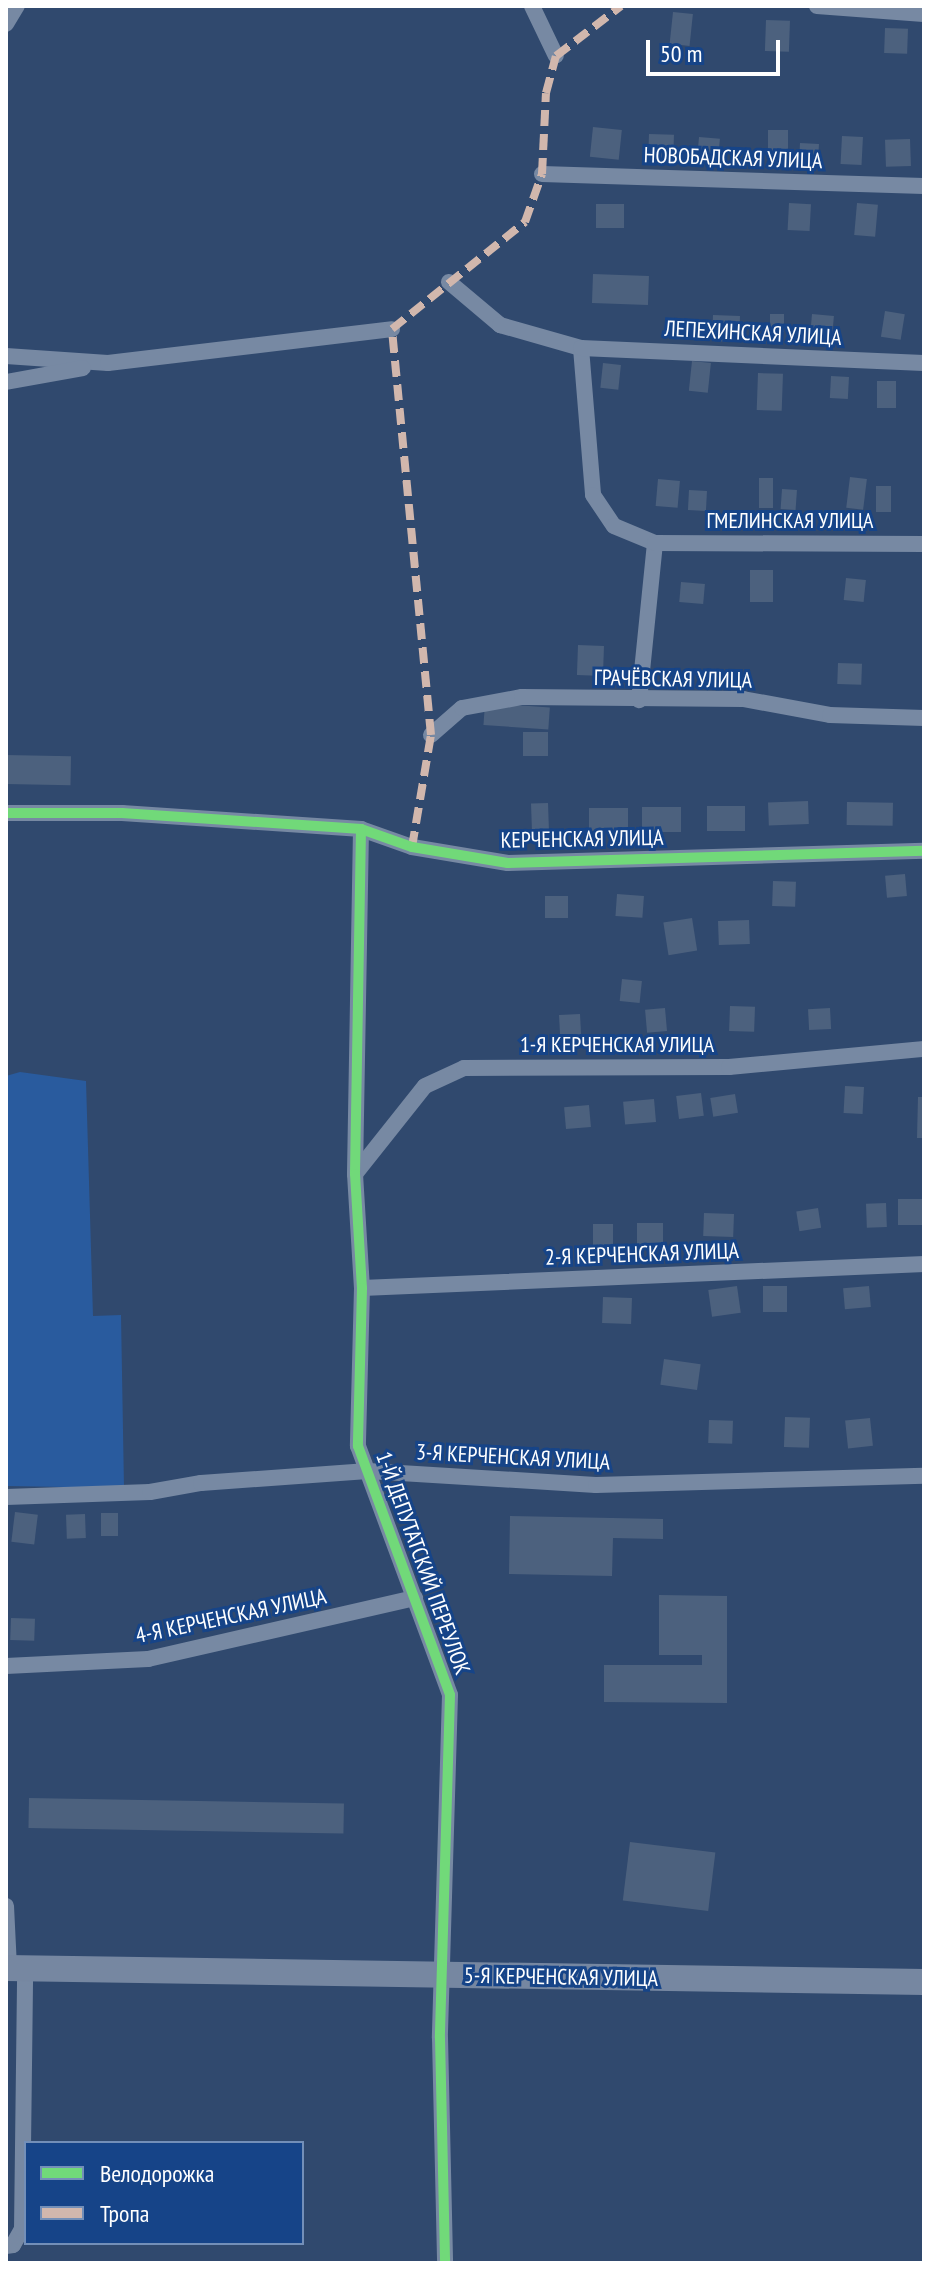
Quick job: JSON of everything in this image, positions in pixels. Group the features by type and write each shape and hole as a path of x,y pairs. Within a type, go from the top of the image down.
{"main road":[{"name":"5-Я КЕРЧЕНСКАЯ УЛИЦА","path":"13,1969 924,1982"}],"street":[{"path":"6,24 17,6"},
{"path":"532,6 556,56"},
{"path":"817,6 924,14"},
{"name":"НОВОБАДСКАЯ УЛИЦА","path":"542,174 924,186"},
{"name":"ЛЕПЕХИНСКАЯ УЛИЦА","path":"449,282 500,325 581,348 924,363"},
{"path":"6,382 108,363 392,329"},
{"path":"581,348 593,495 614,526 655,543 639,700"},
{"path":"6,356 108,363"},
{"name":"ГМЕЛИНСКАЯ УЛИЦА","path":"655,543 924,544"},
{"name":"ГРАЧЁВСКАЯ УЛИЦА","path":"431,735 462,708 491,698 743,699 830,715 924,718"},
{"name":"КЕРЧЕНСКАЯ УЛИЦА","path":"6,813 122,813 361,829 412,847 508,863 924,851"},
{"name":"1-Й ДЕПУТАТСКИЙ ПЕРЕУЛОК","path":"361,829 355,1174 362,1288 358,1446 450,1695 442,1975 445,2263"},
{"name":"1-Я КЕРЧЕНСКАЯ УЛИЦА","path":"355,1174 425,1086 464,1068 729,1067 924,1049"},
{"name":"2-Я КЕРЧЕНСКАЯ УЛИЦА","path":"362,1288 924,1264"},
{"name":"3-Я КЕРЧЕНСКАЯ УЛИЦА","path":"6,1497 150,1492 201,1483 368,1471 596,1485 924,1476"},
{"name":"4-Я КЕРЧЕНСКАЯ УЛИЦА","path":"6,1666 148,1659 415,1598"},
{"path":"6,1906 13,1969 22,2229 13,2245 6,2246"}],"shaded area":[{"path":"20,1072 86,1081 93,1316 121,1315 124,1488 6,1486 6,1076"}],"building":[{"path":"673,12 693,14 690,46 670,44"},
{"path":"766,20 790,21 789,52 765,51"},
{"path":"885,28 908,29 907,54 884,53"},
{"path":"593,127 622,130 619,160 590,157"},
{"path":"768,130 788,130 788,163 768,163"},
{"path":"649,134 674,135 673,160 648,159"},
{"path":"842,136 863,137 862,165 841,164"},
{"path":"699,137 720,139 718,161 697,159"},
{"path":"910,139 911,166 886,167 885,140"},
{"path":"800,143 819,144 818,166 799,165"},
{"path":"789,203 811,204 810,231 788,230"},
{"path":"857,203 878,205 875,237 854,235"},
{"path":"596,204 624,204 624,228 596,228"},
{"path":"593,274 649,276 648,305 592,303"},
{"path":"885,311 905,314 901,340 881,337"},
{"path":"770,314 784,314 784,332 770,332"},
{"path":"812,314 834,316 832,336 810,334"},
{"path":"713,315 740,316 739,342 712,341"},
{"path":"692,361 711,363 708,393 689,391"},
{"path":"603,363 621,365 618,390 600,388"},
{"path":"758,373 783,374 782,411 757,410"},
{"path":"831,376 849,377 848,399 830,398"},
{"path":"877,381 896,381 896,408 877,408"},
{"path":"850,477 867,479 863,510 846,508"},
{"path":"759,478 773,478 773,508 759,508"},
{"path":"658,479 680,481 678,508 656,506"},
{"path":"876,486 891,486 891,512 876,512"},
{"path":"782,489 797,490 796,510 781,509"},
{"path":"689,490 707,491 706,511 688,510"},
{"path":"750,570 773,570 773,602 750,602"},
{"path":"846,578 866,580 864,602 844,600"},
{"path":"681,582 705,584 703,604 679,602"},
{"path":"578,645 604,646 603,676 577,675"},
{"path":"838,663 862,664 861,685 837,684"},
{"path":"485,703 550,708 548,729 483,725"},
{"path":"523,732 548,732 548,756 523,756"},
{"path":"6,755 71,756 70,785 6,784"},
{"path":"808,801 809,824 769,825 768,802"},
{"path":"847,802 893,803 893,826 847,825"},
{"path":"548,803 549,829 532,830 531,804"},
{"path":"707,806 745,806 745,831 707,831"},
{"path":"642,807 681,807 681,832 642,832"},
{"path":"589,808 628,808 628,831 589,831"},
{"path":"905,874 907,896 887,898 885,876"},
{"path":"773,881 796,882 795,907 772,906"},
{"path":"617,894 644,896 642,918 615,916"},
{"path":"545,896 568,896 568,918 545,918"},
{"path":"692,918 697,951 669,955 663,923"},
{"path":"749,920 750,944 719,945 718,921"},
{"path":"622,979 642,981 640,1003 620,1001"},
{"path":"730,1006 755,1007 754,1032 729,1031"},
{"path":"665,1008 667,1031 647,1033 645,1010"},
{"path":"830,1008 831,1029 809,1030 808,1009"},
{"path":"580,1014 581,1035 560,1036 559,1015"},
{"path":"845,1086 864,1087 863,1114 844,1113"},
{"path":"701,1093 704,1116 679,1119 676,1096"},
{"path":"735,1094 738,1113 713,1117 710,1098"},
{"path":"918,1097 924,1097 924,1138 917,1138"},
{"path":"654,1099 656,1122 625,1125 623,1102"},
{"path":"589,1105 591,1127 566,1129 564,1107"},
{"path":"898,1199 924,1199 924,1225 898,1225"},
{"path":"886,1203 887,1227 867,1228 866,1204"},
{"path":"818,1208 821,1228 799,1231 796,1211"},
{"path":"704,1213 734,1214 733,1237 703,1236"},
{"path":"637,1223 663,1223 663,1249 637,1249"},
{"path":"593,1224 613,1224 613,1252 593,1252"},
{"path":"737,1286 741,1313 712,1317 708,1290"},
{"path":"763,1286 787,1286 787,1312 763,1312"},
{"path":"869,1286 871,1307 845,1309 843,1288"},
{"path":"603,1297 632,1298 631,1324 602,1323"},
{"path":"664,1359 701,1364 697,1390 660,1385"},
{"path":"785,1417 810,1418 809,1448 784,1447"},
{"path":"870,1418 873,1446 848,1448 845,1421"},
{"path":"709,1420 733,1421 732,1444 708,1443"},
{"path":"15,1512 38,1515 34,1545 11,1542"},
{"path":"101,1513 118,1513 118,1536 101,1536"},
{"path":"85,1514 86,1538 67,1539 66,1515"},
{"path":"510,1516 663,1519 663,1539 613,1538 612,1576 509,1574"},
{"path":"659,1595 727,1596 727,1703 604,1702 604,1665 702,1665 702,1655 659,1655"},
{"path":"11,1618 35,1619 34,1641 10,1640"},
{"path":"29,1798 344,1803 343,1833 28,1828"},
{"path":"630,1842 715,1852 708,1911 623,1901"}],"marked path":[{"path":"412,847 431,735 392,329 525,222 542,174 546,93 556,56 621,6"}],"cycle path":[{"path":"6,813 122,813 361,829 412,847 508,863 924,851"},
{"path":"361,829 355,1174 362,1288 358,1446 450,1695 440,2038 445,2263"}]}
